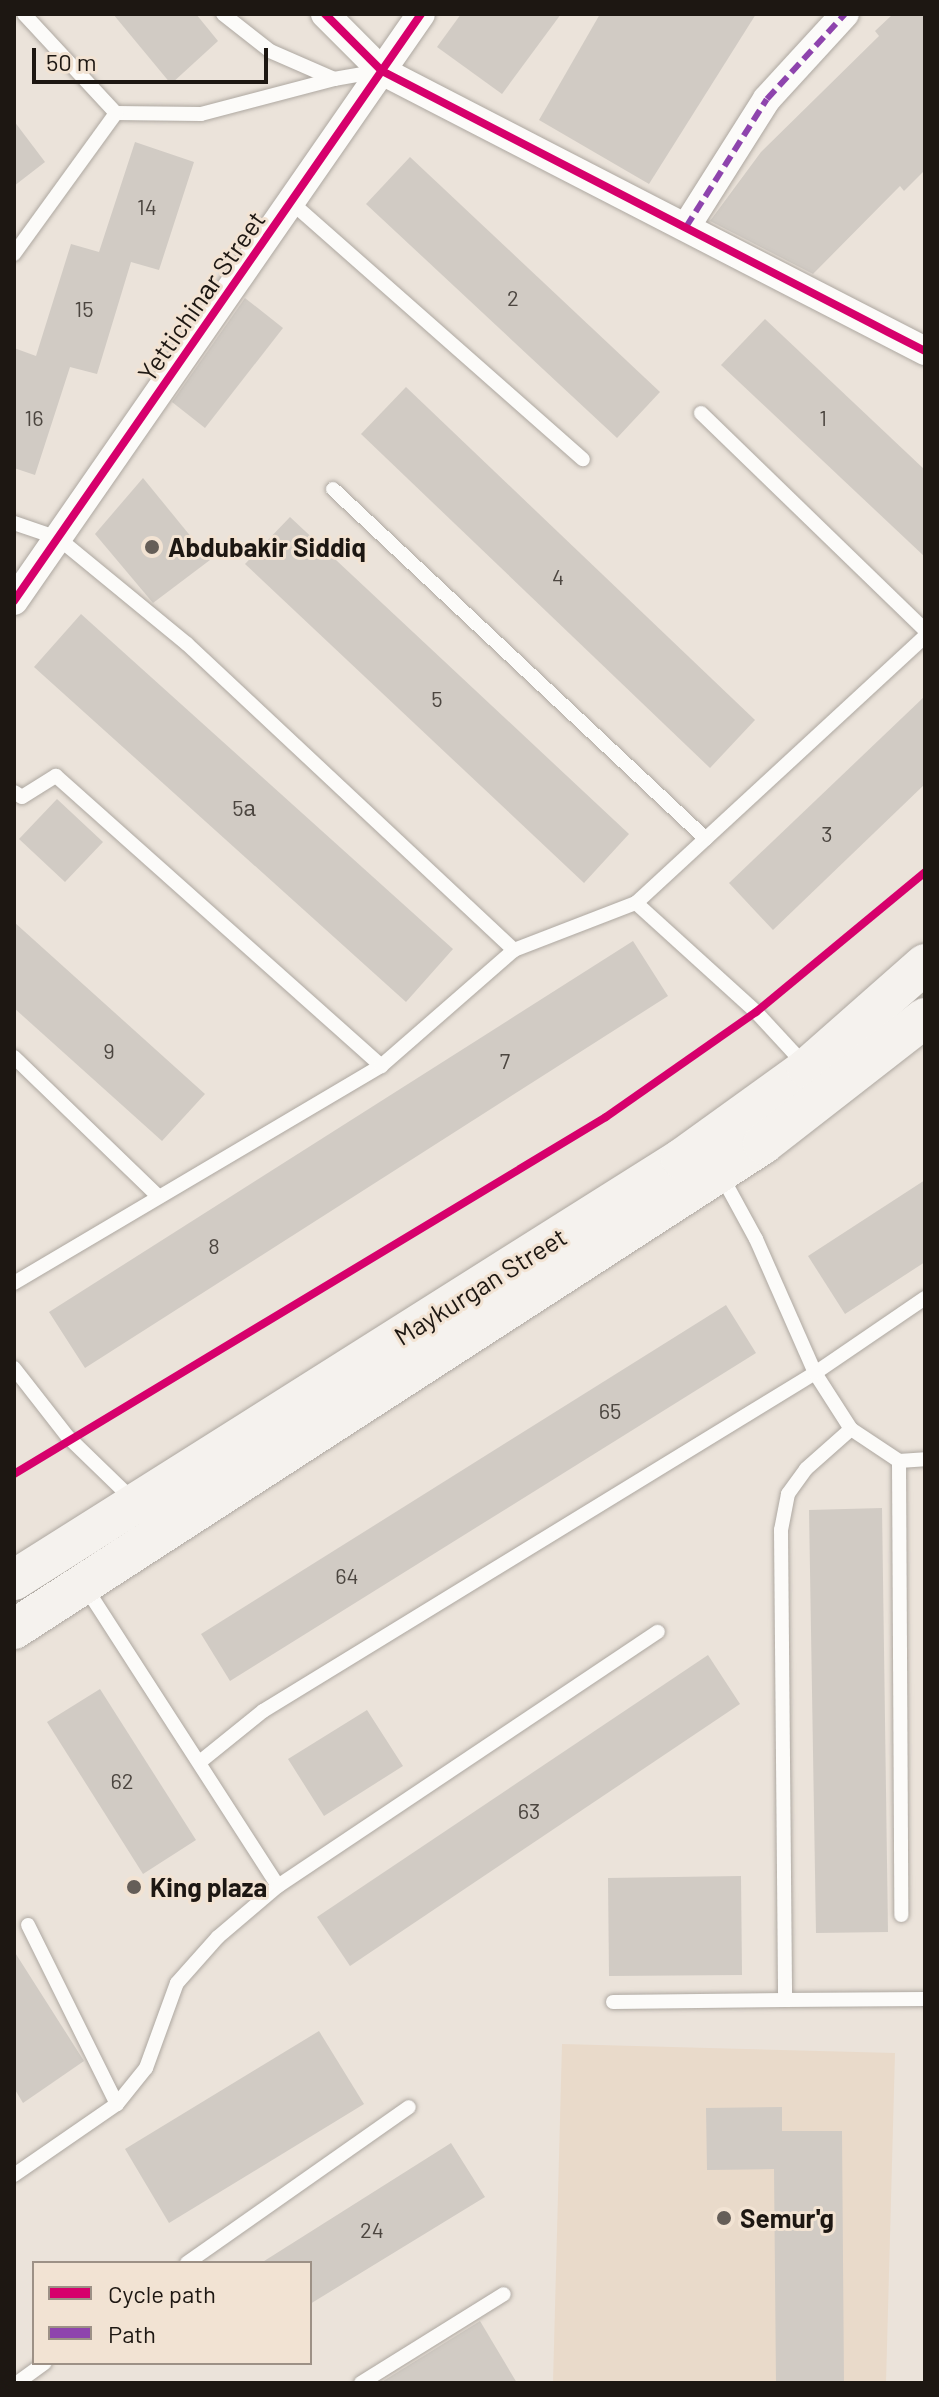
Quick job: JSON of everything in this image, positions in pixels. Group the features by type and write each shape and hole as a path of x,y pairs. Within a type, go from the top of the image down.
{"main road":[{"name":"Maykurgan Street","path":"14,1580 681,1159 807,1068 925,964"},
{"name":"Maykurgan Street","path":"14,1629 720,1172 831,1095 925,1018"}],"street":[{"path":"325,14 382,71 925,351"},
{"name":"Yettichinаr Street","path":"14,601 421,14"},
{"path":"686,227 767,99 845,14"}],"lane":[{"path":"24,14 116,113 201,114 334,79 382,71"},
{"path":"223,14 270,51 334,79"},
{"path":"14,254 116,113"},
{"path":"291,202 583,459"},
{"path":"701,413 925,630"},
{"path":"333,489 706,839"},
{"path":"14,523 58,538 187,644 514,950"},
{"path":"14,1283 156,1194 381,1066 514,950 636,903 925,636"},
{"path":"14,792 22,797 56,776 381,1066"},
{"path":"636,903 756,1012 807,1068"},
{"path":"14,1057 156,1194"},
{"path":"720,1172 756,1239 815,1373 851,1429 899,1461 925,1459"},
{"path":"201,1761 263,1711 815,1373 925,1298"},
{"path":"14,1368 68,1437 137,1503"},
{"path":"785,2000 781,1530 788,1494 806,1469 851,1429"},
{"path":"899,1461 901,1915"},
{"path":"84,1585 201,1761 278,1886"},
{"path":"14,2175 117,2104 146,2068 177,1983 218,1937 278,1886 658,1632"},
{"path":"28,1925 117,2104"},
{"path":"613,2002 925,1999"},
{"path":"190,2261 409,2107"},
{"path":"361,2383 504,2294"},
{"path":"17,2383 42,2365"}],"shaded area":[{"name":"Semur'g","path":"562,2044 895,2053 886,2383 553,2383"}],"building":[{"path":"113,14 196,14 218,41 171,84"},
{"path":"461,14 561,14 502,94 437,47"},
{"path":"600,14 756,14 649,184 539,120"},
{"path":"893,14 925,14 925,170 904,191 900,186 813,274 710,221 761,152 879,36 875,31"},
{"path":"14,121 45,162 14,186"},
{"path":"135,142 194,162 159,270 131,262 97,374 70,367 35,475 14,468 14,348 36,356 71,244 99,252"},
{"path":"410,157 660,392 617,438 366,204"},
{"path":"245,298 283,328 205,428 172,402"},
{"path":"765,319 925,470 925,557 721,365"},
{"path":"406,387 755,720 710,768 361,434"},
{"name":"Abdubakir Siddiq","path":"143,478 210,560 153,603 95,534"},
{"path":"290,517 629,834 584,883 245,564"},
{"path":"81,614 453,949 406,1002 34,667"},
{"path":"925,696 925,784 773,930 729,883"},
{"path":"57,799 103,842 65,882 19,839"},
{"path":"14,922 205,1094 162,1141 14,1008"},
{"path":"633,941 668,996 85,1368 49,1312"},
{"path":"925,1180 925,1262 845,1314 808,1256"},
{"path":"726,1305 756,1353 230,1681 201,1634"},
{"path":"882,1508 888,1932 816,1933 809,1510"},
{"path":"708,1655 740,1704 350,1966 317,1917"},
{"path":"100,1689 196,1840 143,1874 47,1722"},
{"path":"367,1710 403,1766 324,1816 288,1759"},
{"path":"741,1876 742,1975 609,1976 608,1878"},
{"path":"14,1951 84,2061 23,2103 14,2088"},
{"path":"319,2031 364,2104 169,2223 125,2149"},
{"path":"782,2107 782,2131 842,2131 844,2383 776,2383 774,2169 707,2170 706,2108"},
{"path":"451,2143 485,2197 312,2303 312,2261 264,2261"},
{"path":"480,2321 517,2383 380,2383"}],"marked path":[{"path":"686,227 767,99 845,14"}],"cycle path":[{"path":"325,14 382,71 925,351"},
{"path":"14,601 421,14"},
{"path":"14,1474 606,1117 756,1012 925,872"}],"place":[{"name":"Abdubakir Siddiq","path":"152,547"},
{"name":"King plaza","path":"134,1887"},
{"name":"Semur'g","path":"724,2218"}]}
